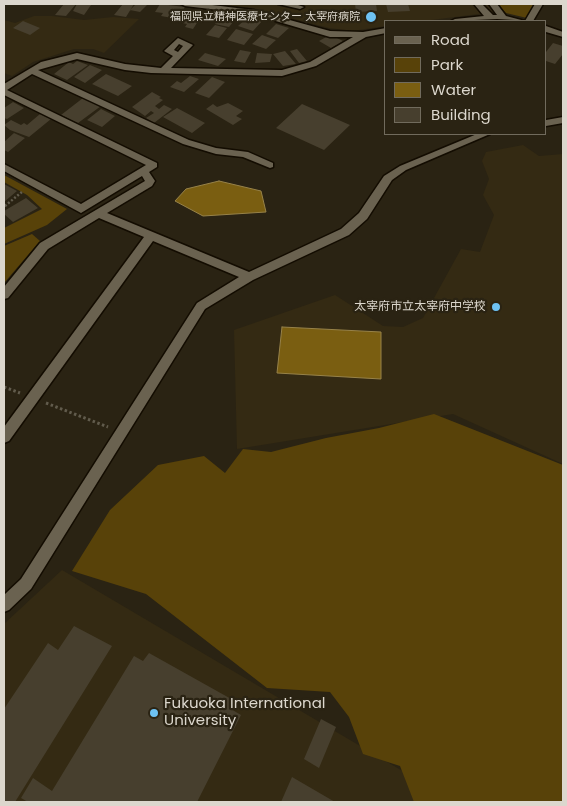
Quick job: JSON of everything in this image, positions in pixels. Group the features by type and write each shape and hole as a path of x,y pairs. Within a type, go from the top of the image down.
{"street":[{"path":"185,4 253,12 330,34 363,35 384,30"},
{"path":"282,4 300,7"},
{"path":"478,4 490,17"},
{"path":"493,4 503,17"},
{"path":"530,20 539,4"},
{"path":"464,20 490,17 516,20"},
{"path":"547,29 563,35"},
{"path":"4,88 31,70 49,62 77,56 125,67 164,70 282,73 313,64 363,35"},
{"path":"164,70 179,55 168,52 178,41 189,45"},
{"path":"31,70 186,142 216,152 245,154 270,165"},
{"path":"4,92 154,165 81,209 4,167"},
{"path":"547,123 563,120"},
{"path":"4,605 26,584 201,306 249,277 345,232 363,216 388,178 403,168 483,135"},
{"path":"4,295 44,246 148,184 150,180 143,171"},
{"path":"100,214 249,277"},
{"path":"4,437 151,236"}],"path":[{"path":"4,206 33,182"},
{"path":"4,387 22,394"},
{"path":"40,401 122,432"}],"shaded area":[{"name":"福岡県立精神医療センター 太宰府病院","path":"214,4 496,4 501,11 432,20 384,20 384,26 352,31 329,28 253,8"},
{"path":"34,16 84,20 113,17 139,19 104,53 93,49 74,49 33,62 12,76 4,73 4,20 15,23"},
{"name":"太宰府市立太宰府中学校","path":"523,145 539,156 563,154 563,464 453,414 237,449 234,330 335,295 383,326 403,327 423,318 461,249 480,252 494,215 483,195 489,179 482,161 486,152"},
{"name":"Fukuoka International University","path":"62,570 455,802 4,802 4,624"}],"green space":[{"path":"497,4 534,4 527,18 506,13"},
{"path":"4,175 67,209 47,225 4,244 4,228 42,209 27,195 4,182"},
{"path":"32,234 40,241 4,283 4,246"},
{"path":"434,414 563,465 563,802 414,802 400,766 363,754 349,717 330,692 267,688 146,594 72,571 110,510 158,465 204,456 225,473 243,449 271,452"}],"water":[{"path":"219,181 261,191 266,212 203,216 175,201 186,189"},
{"path":"282,327 381,332 381,379 277,373"}],"building":[{"path":"64,4 76,4 66,16 55,15"},
{"path":"77,4 91,5 84,15 73,11"},
{"path":"123,4 134,4 126,17 114,15"},
{"path":"136,4 148,4 140,12 130,10"},
{"path":"160,4 185,7 178,19 161,16 163,13 155,12"},
{"path":"355,4 376,4 377,11 356,12"},
{"path":"386,4 408,4 410,11 388,12"},
{"path":"185,10 204,12 193,29 185,27 187,24 178,22"},
{"path":"228,13 239,15 229,27 215,24 222,15 225,16"},
{"path":"249,16 263,20 253,31 238,26"},
{"path":"23,21 40,28 30,35 13,28"},
{"path":"276,24 289,28 278,38 266,34"},
{"path":"215,25 227,28 219,38 206,35"},
{"path":"236,29 253,34 244,45 227,40"},
{"path":"262,35 276,40 266,49 252,44"},
{"path":"328,36 343,41 331,48 319,41"},
{"path":"553,43 563,46 563,54 555,64 547,61 547,51"},
{"path":"297,49 307,61 299,63 290,51"},
{"path":"240,50 251,52 245,63 234,61"},
{"path":"285,51 296,64 283,66 273,54"},
{"path":"205,53 226,59 218,66 198,60"},
{"path":"257,53 272,54 270,62 255,63"},
{"path":"77,61 88,65 67,80 54,74 69,62 73,64"},
{"path":"90,65 102,70 85,83 74,77"},
{"path":"106,74 132,86 118,96 92,84"},
{"path":"190,76 199,79 184,92 170,87 177,81 181,83"},
{"path":"212,77 225,82 209,98 195,93"},
{"path":"152,92 163,100 155,106 159,109 164,105 172,109 154,123 146,118 154,113 151,111 145,116 132,107"},
{"path":"83,98 101,106 78,123 61,115"},
{"path":"13,102 24,108 7,119 4,118 4,108"},
{"path":"228,103 243,111 236,116 242,119 233,125 206,109 213,104 217,107"},
{"path":"302,104 350,125 324,150 276,128"},
{"path":"177,108 205,123 192,133 163,117"},
{"path":"101,109 115,116 102,127 87,120"},
{"path":"40,114 51,119 29,137 10,130 4,125 11,120 21,125 24,123 27,125"},
{"path":"14,133 25,138 8,152 4,150 4,142"},
{"path":"4,184 17,191 4,202"},
{"path":"26,198 38,208 13,222 4,214 4,211"},
{"path":"74,626 112,646 15,802 4,802 4,709 48,643 58,650"},
{"path":"149,653 233,700 229,708 241,715 197,802 28,802 21,798 33,778 52,791 134,656 143,661"},
{"path":"321,719 336,727 319,768 304,759"},
{"path":"292,777 335,802 281,802"}],"place":[{"name":"福岡県立精神医療センター 太宰府病院","path":"371,17"},
{"name":"太宰府市立太宰府中学校","path":"496,307"},
{"name":"Fukuoka International University","path":"154,713"}]}
